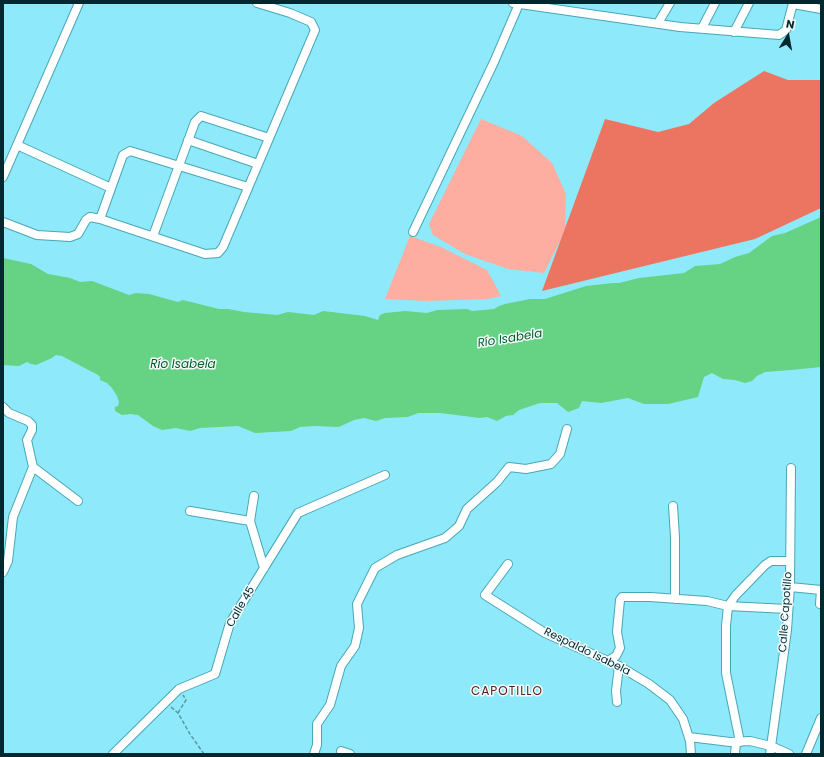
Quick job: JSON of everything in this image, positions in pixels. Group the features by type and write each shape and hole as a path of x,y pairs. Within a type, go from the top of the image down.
{"street":[{"path":"3,177 79,3"},
{"path":"3,222 37,235 70,237 78,234 86,220 90,218 100,219 205,254 218,253 223,247 315,30 311,22 257,3"},
{"path":"413,232 494,62 516,3 554,6 658,23 734,32 779,35 786,30 793,3 821,9"},
{"path":"658,23 670,3"},
{"path":"702,28 715,3"},
{"path":"734,32 749,3"},
{"path":"153,236 195,122 201,116 269,138"},
{"path":"188,140 258,164"},
{"path":"17,145 111,188"},
{"path":"100,219 123,155 130,151 248,187"},
{"path":"3,407 9,414 28,421 32,425 32,430 27,440 33,467 13,517 8,561 3,572"},
{"path":"314,754 317,745 317,724 330,705 341,666 355,646 359,628 357,604 375,568 397,555 445,538 459,526 467,509 497,482 509,467 526,469 551,464 560,454 567,430"},
{"path":"33,467 78,501"},
{"name":"Calle Capotillo","path":"770,750 787,630 787,609 790,587 789,561 791,468"},
{"name":"Calle 45","path":"113,754 179,689 215,674 230,624 298,513 385,475"},
{"path":"254,496 250,521 264,568"},
{"path":"673,506 675,537 675,599"},
{"path":"190,511 250,521"},
{"path":"735,754 738,742 726,673 726,626 728,606 736,595 765,565 771,561 789,561"},
{"name":"Respaldo Isabela","path":"508,564 485,595 545,634 619,666 649,684 670,700 682,719 689,738 691,754"},
{"path":"790,587 821,590 821,604"},
{"path":"608,661 616,656 620,648 617,632 622,597 650,597 707,601 728,606 787,609"},
{"path":"617,702 616,690 619,666"},
{"path":"806,754 821,718"},
{"path":"689,738 738,742 750,741 770,750 789,754"},
{"path":"340,751 350,754"}],"path":[{"path":"178,712 186,700 179,689"},
{"path":"165,703 178,712 190,734 204,754"}],"shaded area":[{"path":"764,71 788,80 821,80 821,208 755,239 542,291 605,119 658,132 689,124 714,103"},
{"path":"481,119 522,136 552,163 566,194 565,231 544,273 508,269 465,254 433,235 429,224"},
{"path":"410,236 441,247 487,270 501,296 487,299 426,301 385,299"}],"water":[{"name":"Río Isabela","path":"821,217 821,367 765,372 757,376 752,381 745,383 723,379 712,373 704,377 698,397 668,404 644,404 628,398 601,403 582,401 579,408 568,412 557,403 540,403 519,410 513,415 506,416 497,421 487,417 480,418 440,413 418,413 408,417 385,418 376,421 364,418 354,420 339,427 300,427 291,431 255,433 238,426 200,428 190,431 176,428 162,430 153,426 138,415 122,415 115,411 115,407 118,406 119,402 112,388 107,383 100,380 98,375 62,356 56,355 36,365 27,362 19,366 3,365 3,258 31,264 48,274 70,278 80,282 92,281 129,295 136,293 149,294 178,302 183,300 219,309 244,312 277,315 288,312 314,315 323,311 365,316 378,320 380,315 385,313 405,311 427,313 437,310 467,309 472,311 494,309 505,304 530,299 545,299 586,286 619,283 639,278 684,273 695,266 720,264 735,257 749,253 772,236 785,233"}],"district":[{"name":"CAPOTILLO","path":"507,692"}]}
